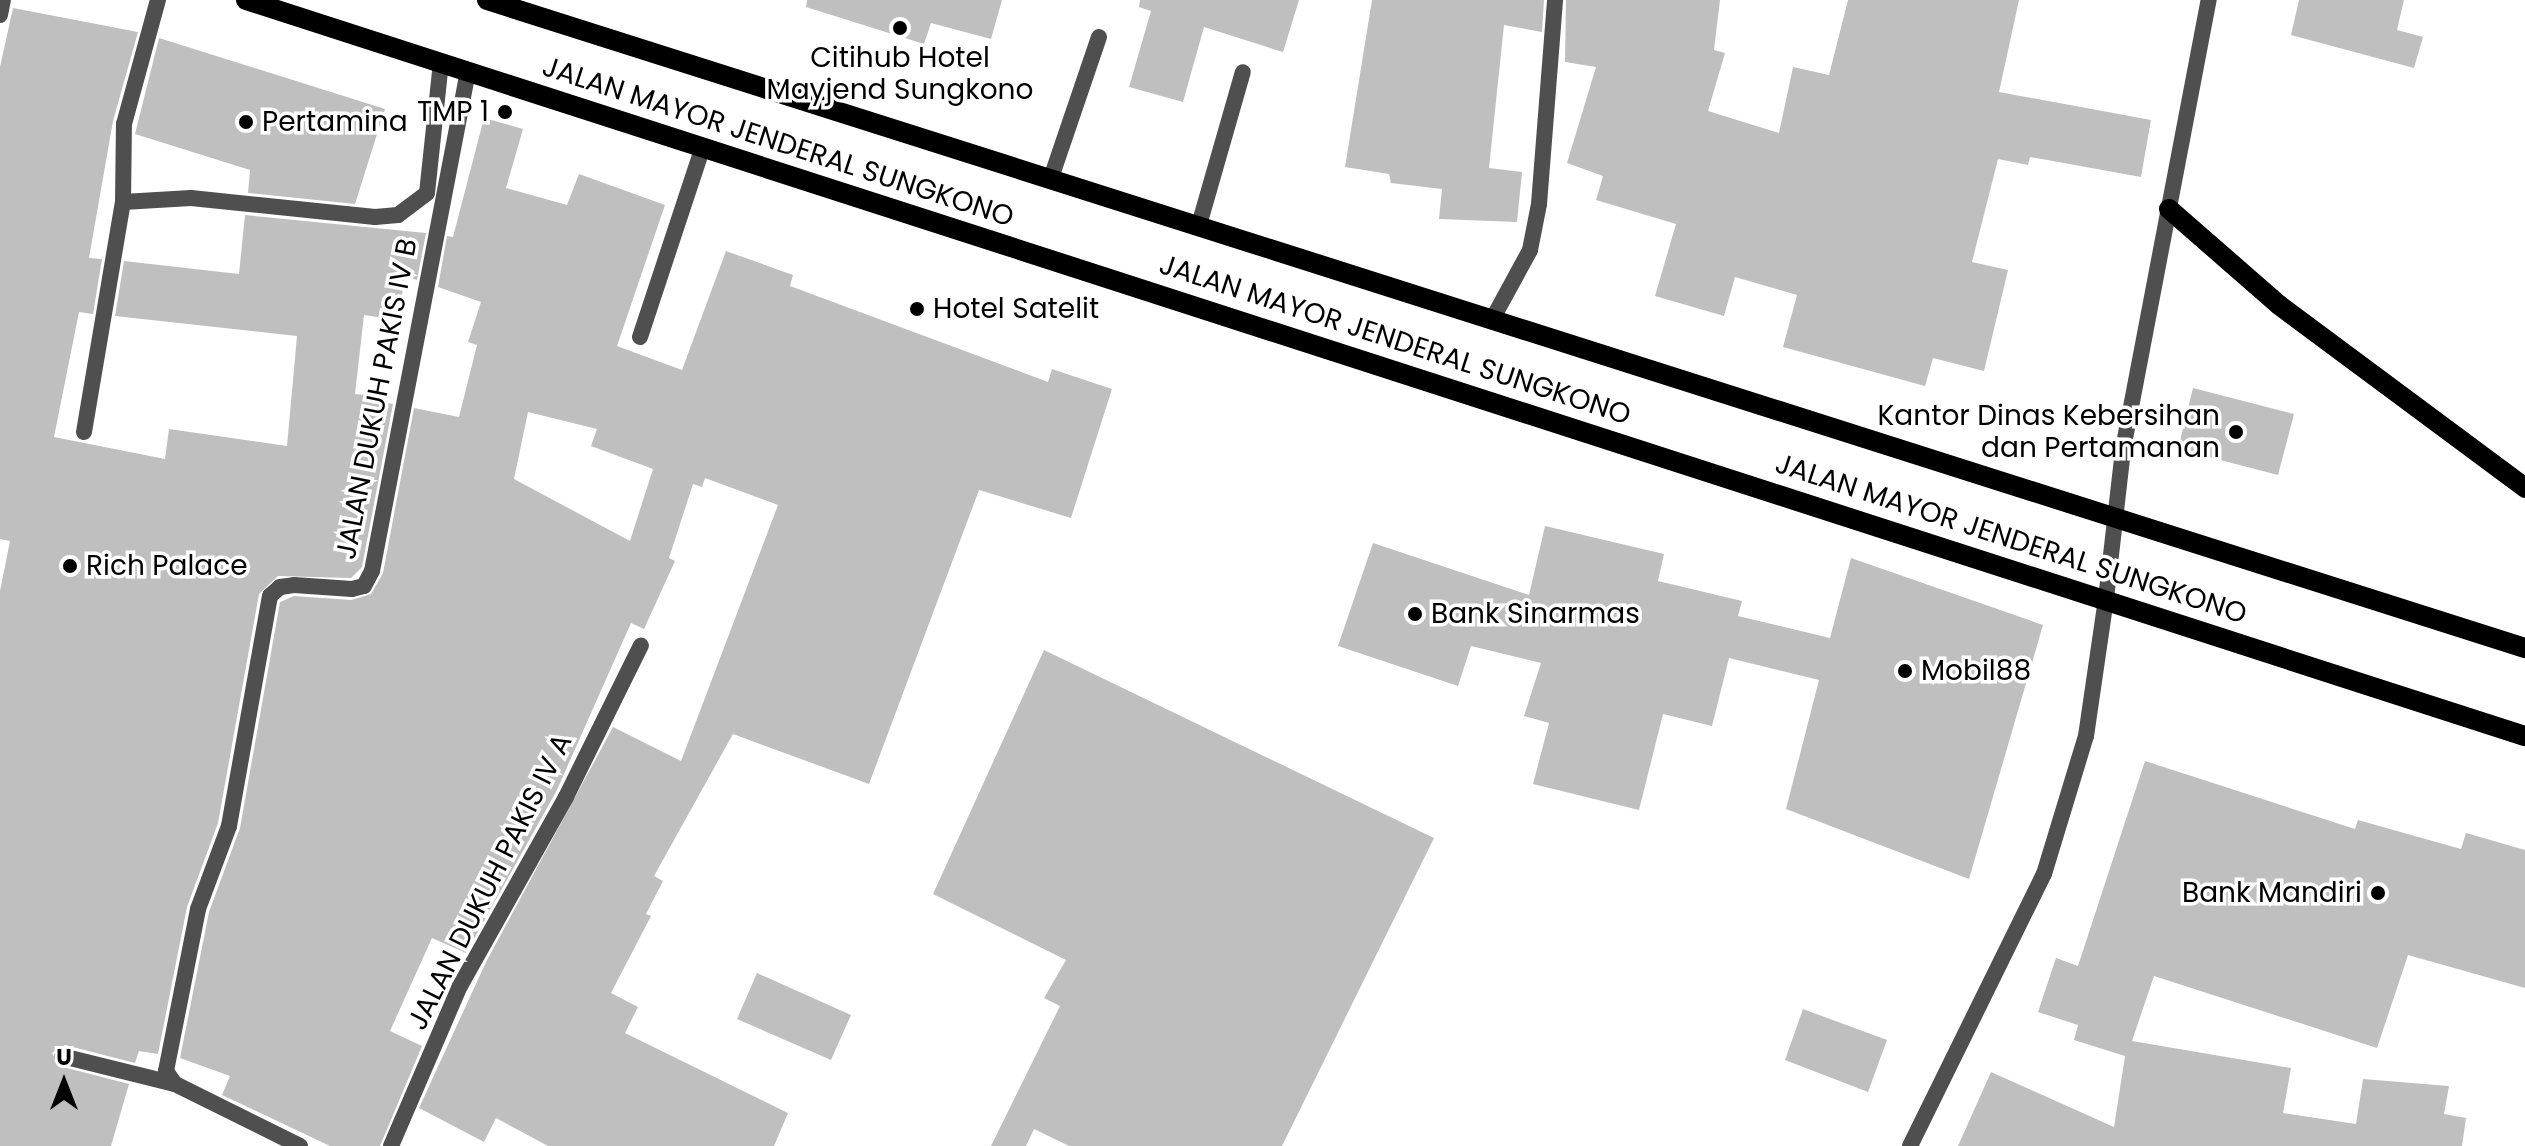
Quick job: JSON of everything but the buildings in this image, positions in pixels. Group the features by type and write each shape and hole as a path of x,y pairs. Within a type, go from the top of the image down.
{"main road":[{"name":"JALAN MAYOR JENDERAL SUNGKONO","path":"246,0 2525,736"},
{"name":"JALAN MAYOR JENDERAL SUNGKONO","path":"487,0 2115,515 2525,648"},
{"path":"2169,209 2279,305 2525,488"}],"street":[{"path":"0,15 3,0"},
{"path":"84,432 123,202 124,124 158,0"},
{"path":"1493,318 1530,250 1539,204 1555,0"},
{"path":"1910,1146 2044,874 2086,736 2115,515 2209,0"},
{"path":"1051,178 1099,37"},
{"path":"123,202 191,198 375,217 398,215 427,193 441,63"},
{"name":"JALAN DUKUH PAKIS IV B","path":"170,1077 198,909 229,826 270,596 280,587 294,585 352,589 364,586 372,571 468,71"},
{"path":"1199,225 1243,72"},
{"path":"640,337 703,147"},
{"name":"JALAN DUKUH PAKIS IV A","path":"391,1146 460,986 566,797 641,645"},
{"path":"62,1056 170,1077 300,1146"}],"place":[{"name":"Citihub Hotel Mayjend Sungkono","path":"900,28"},
{"name":"TMP 1","path":"505,112"},
{"name":"Pertamina","path":"246,122"},
{"name":"Hotel Satelit","path":"917,309"},
{"name":"Kantor Dinas Kebersihan dan Pertamanan","path":"2236,432"},
{"name":"Rich Palace","path":"70,566"},
{"name":"Bank Sinarmas","path":"1415,614"},
{"name":"Mobil88","path":"1905,671"},
{"name":"Bank Mandiri","path":"2378,893"}]}
